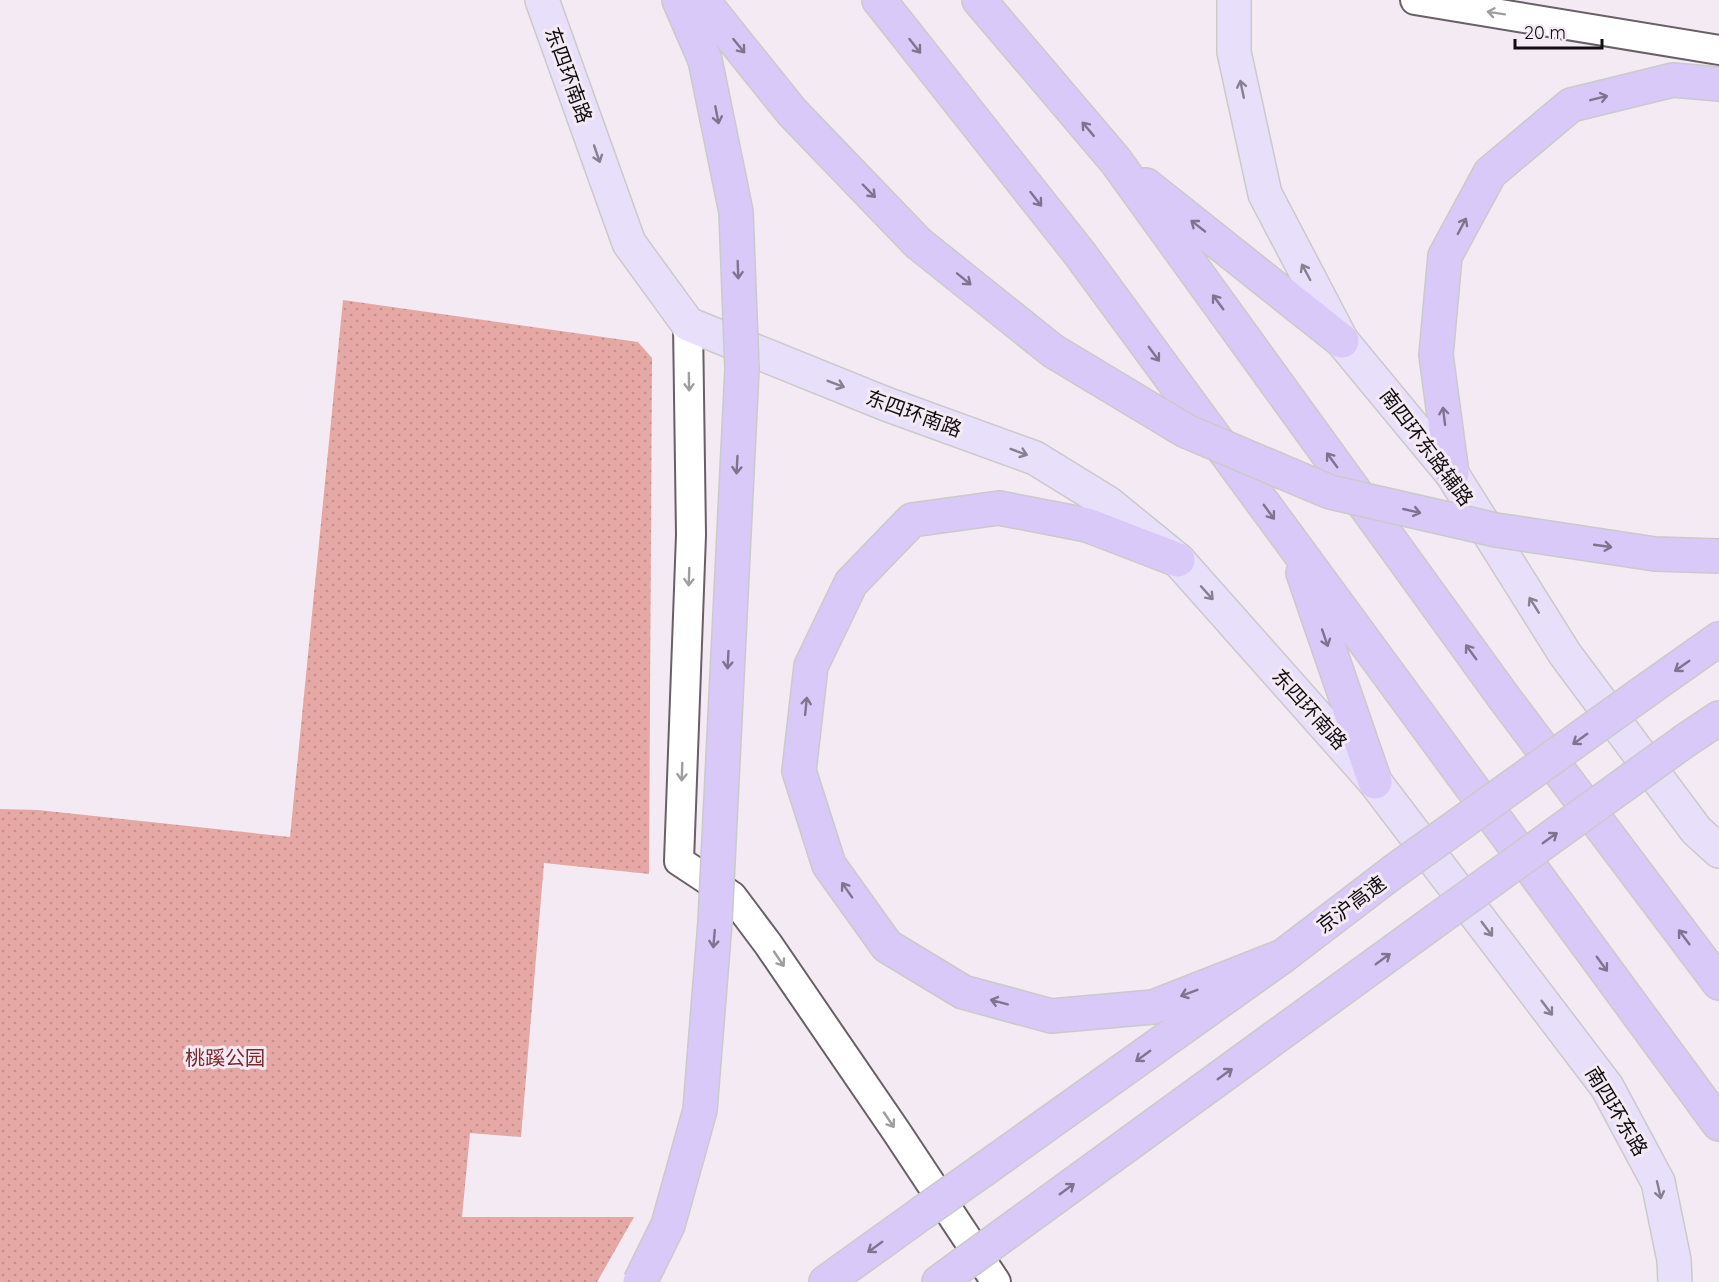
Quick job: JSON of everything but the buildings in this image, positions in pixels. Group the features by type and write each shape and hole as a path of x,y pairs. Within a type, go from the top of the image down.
{"highway":[{"path":"640,1282 668,1225 700,1110 715,921 742,369 736,212 705,60 679,0"},
{"path":"702,0 792,112 918,243 1053,351 1186,431 1330,492 1496,530 1655,554 1719,556"},
{"path":"879,0 1080,254 1719,1124"},
{"path":"979,0 1115,160 1505,699 1719,983"},
{"path":"1452,474 1436,355 1445,256 1490,173 1571,105 1673,80 1719,84"},
{"path":"1115,160 1342,340"},
{"path":"1178,560 1087,525 999,508 912,520 851,583 811,666 799,771 829,865 887,946 963,992 1051,1016 1153,1007 1283,956"},
{"path":"1292,543 1375,782"},
{"name":"京沪高速","path":"826,1282 1283,956 1394,872 1719,639"},
{"path":"939,1282 1435,921 1719,718"}],"main road":[{"name":"东四环南路","path":"542,0 629,243 688,324 876,400 1035,458 1107,503 1178,560 1375,782 1511,961"},
{"name":"南四环东路辅路","path":"1234,0 1234,52 1265,194 1342,340 1452,474 1565,654 1696,830 1719,851"},
{"name":"南四环东路","path":"1511,961 1607,1087 1658,1182 1674,1260 1675,1282"}],"street":[{"path":"1415,0 1719,50"},
{"path":"688,324 691,535 679,861 732,896 768,944 896,1131 996,1282"}],"green space":[{"name":"桃蹊公园","path":"343,300 638,342 652,358 649,874 544,863 521,1137 470,1133 462,1217 634,1217 597,1282 0,1282 0,809 38,810 290,837"}]}
